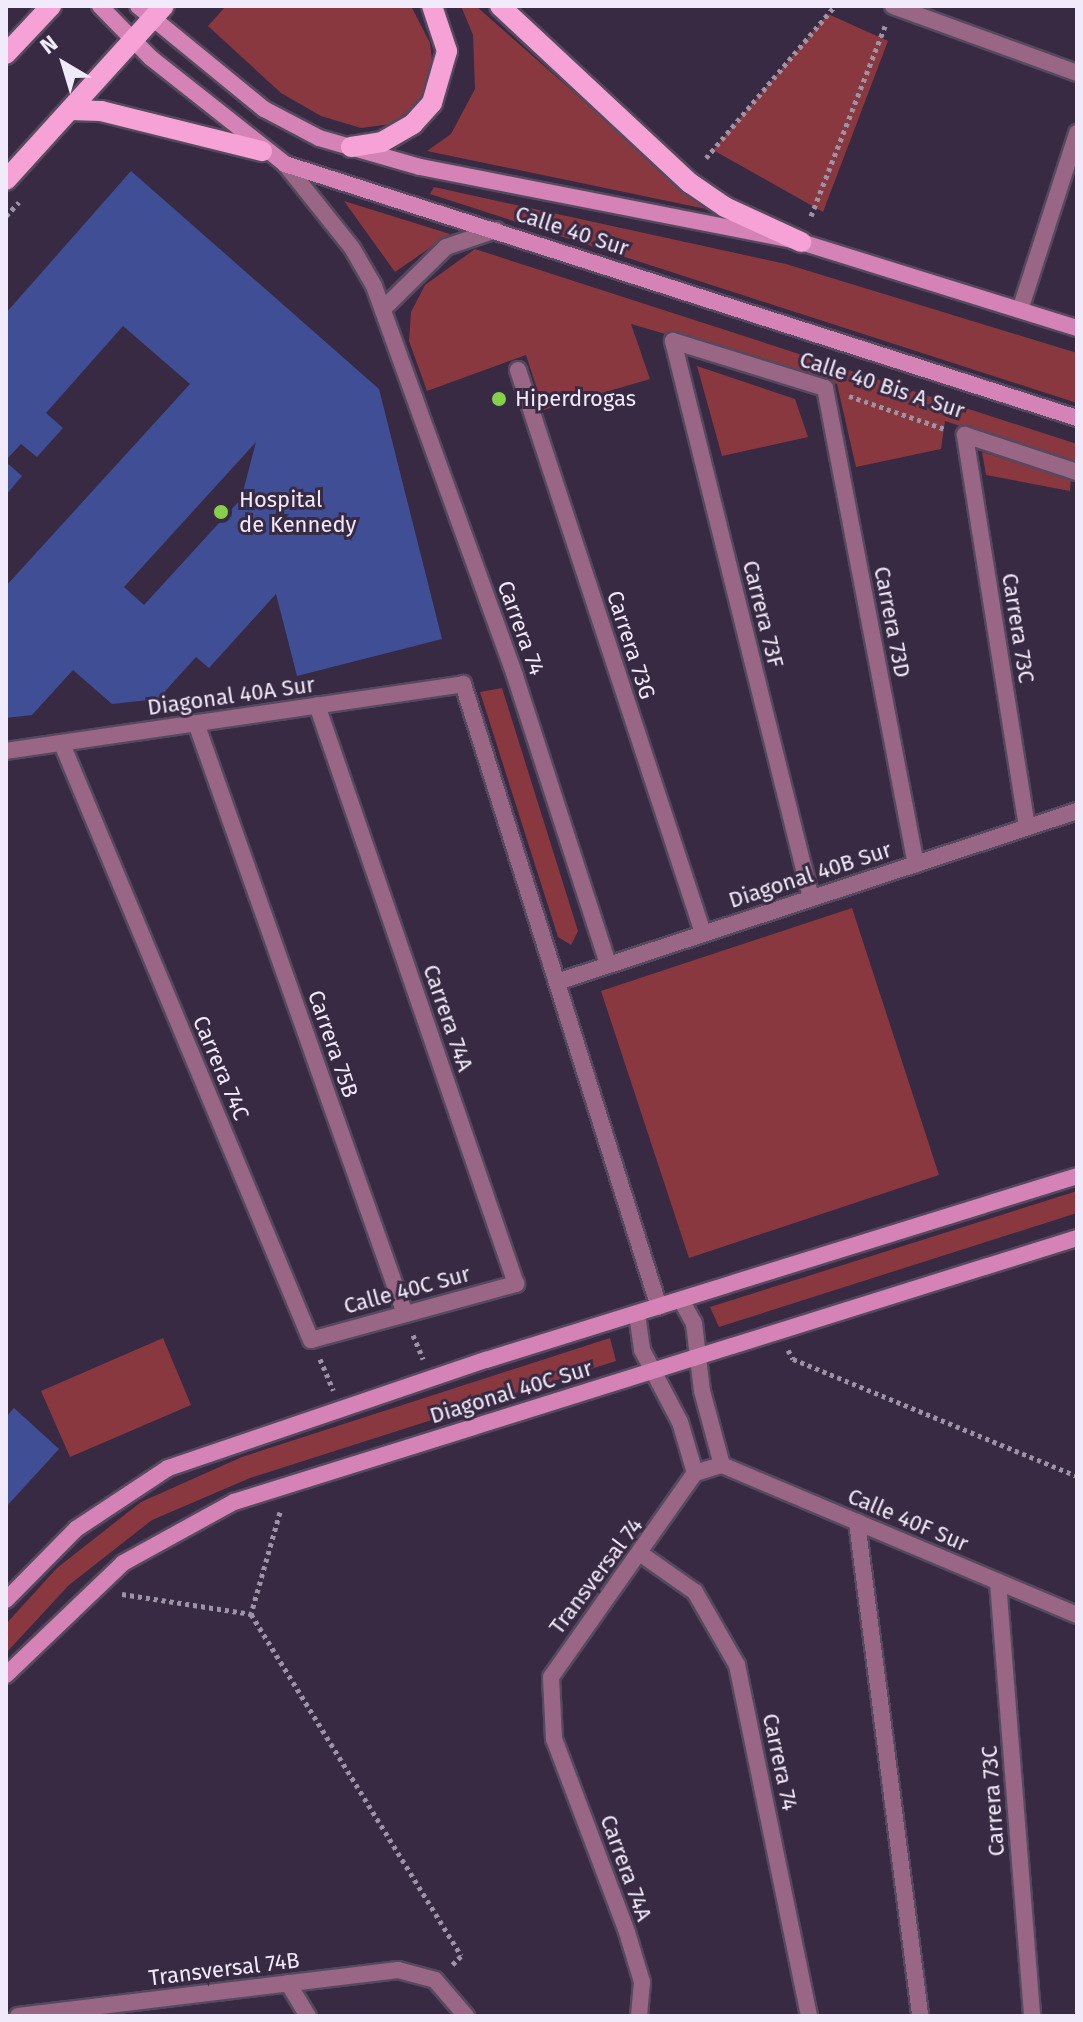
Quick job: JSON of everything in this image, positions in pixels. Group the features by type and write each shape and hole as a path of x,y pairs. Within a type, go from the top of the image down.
{"main road":[{"path":"6,54 51,6"},
{"path":"351,147 382,142 413,124 432,103 447,51 432,6"},
{"path":"6,180 132,40 152,9"},
{"path":"510,9 690,183 725,207 801,242"},
{"path":"70,110 101,111 262,151"}],"street":[{"name":"Calle 40 Sur","path":"100,6 132,40 262,151 285,164 1077,418"},
{"name":"Calle 40 Sur","path":"152,9 264,109 351,147 801,242 1077,328"},
{"path":"890,13 1077,73"},
{"path":"1020,310 1077,133"},
{"name":"Carrera 74","path":"285,164 352,248 383,309 515,676 608,964"},
{"path":"383,309 446,247 496,230"},
{"name":"Calle 40 Bis A Sur","path":"673,341 825,388"},
{"name":"Carrera 73F","path":"673,341 811,898"},
{"name":"Carrera 73G","path":"518,370 703,933"},
{"name":"Carrera 73D","path":"825,388 916,864"},
{"name":"Calle 40 Bis A Sur","path":"965,435 1077,472"},
{"name":"Carrera 73C","path":"965,435 1027,827"},
{"name":"Diagonal 40A Sur","path":"6,751 463,684 557,982"},
{"name":"Carrera 74A","path":"317,705 516,1284"},
{"name":"Carrera 75B","path":"196,723 405,1314"},
{"name":"Carrera 74C","path":"62,744 311,1340"},
{"name":"Diagonal 40B Sur","path":"557,982 1077,811"},
{"path":"557,982 659,1307"},
{"name":"Diagonal 40C Sur","path":"6,1600 76,1529 122,1493 168,1468 430,1379 1077,1176"},
{"name":"Diagonal 40C Sur","path":"6,1675 90,1589 202,1515 288,1484 1077,1238"},
{"name":"Calle 40C Sur","path":"311,1340 516,1284"},
{"path":"637,1314 638,1338 680,1422 695,1473 722,1465 694,1323 681,1300"},
{"name":"Calle 40F Sur","path":"722,1465 1077,1615"},
{"name":"Transversal 74","path":"554,1739 551,1677 641,1554 695,1473"},
{"path":"857,1522 920,2016"},
{"name":"Carrera 74","path":"641,1554 695,1592 737,1665 809,2016"},
{"name":"Carrera 73C","path":"998,1582 1032,2016"},
{"name":"Carrera 74A","path":"554,1739 627,1932 642,1982 639,2016"},
{"name":"Transversal 74B","path":"18,2016 123,2010 288,1983 398,1970 435,1980"},
{"path":"435,1980 466,2016"},
{"path":"288,1983 308,2016"}],"path":[{"path":"706,158 835,6"},
{"path":"811,216 890,13"},
{"path":"700,165 709,171"},
{"path":"798,219 821,228"},
{"name":"Calle 40 Bis A Sur","path":"825,388 965,435"},
{"path":"405,1314 430,1379"},
{"path":"778,1331 793,1359 1077,1476"},
{"path":"311,1340 342,1408"},
{"path":"288,1484 251,1614 461,1956 435,1980"},
{"path":"90,1589 251,1614"}],"shaded area":[{"path":"226,6 411,6 430,43 434,77 421,101 391,124 361,128 321,116 281,93 208,26"},
{"path":"461,6 476,6 706,209 427,151 451,134 475,89 473,35"},
{"path":"828,14 888,41 823,212 713,150"},
{"path":"434,187 786,264 1077,353 1077,403 430,194"},
{"path":"344,201 450,234 395,272"},
{"path":"475,249 1077,444 1077,465 945,421 941,449 856,467 837,384 631,324 650,379 544,410 526,355 427,391 409,341 411,312 425,285"},
{"path":"697,366 795,399 808,437 722,456"},
{"path":"982,452 1071,479 1070,491 986,475"},
{"path":"502,688 578,931 571,945 558,937 480,692"},
{"path":"852,908 939,1175 689,1258 601,991"},
{"path":"1077,1191 1077,1213 719,1327 710,1307"},
{"path":"163,1338 191,1405 70,1457 41,1391"},
{"path":"610,1338 616,1361 250,1478 152,1520 69,1585 6,1653 6,1624 57,1568 141,1502 242,1457"}],"building":[{"name":"Hospital de Kennedy","path":"131,171 379,389 442,639 297,676 276,594 209,668 196,657 158,699 112,704 73,670 32,715 6,718 6,586 190,384 123,326 46,413 63,428 37,457 21,444 6,460 6,313","holes":["256,442 241,499 144,605 124,587"]},
{"path":"6,462 22,476 6,495"},
{"path":"14,1408 59,1449 6,1507 6,1417"}],"place":[{"name":"Hiperdrogas","path":"499,399"},
{"name":"Hospital de Kennedy","path":"221,512"}]}
